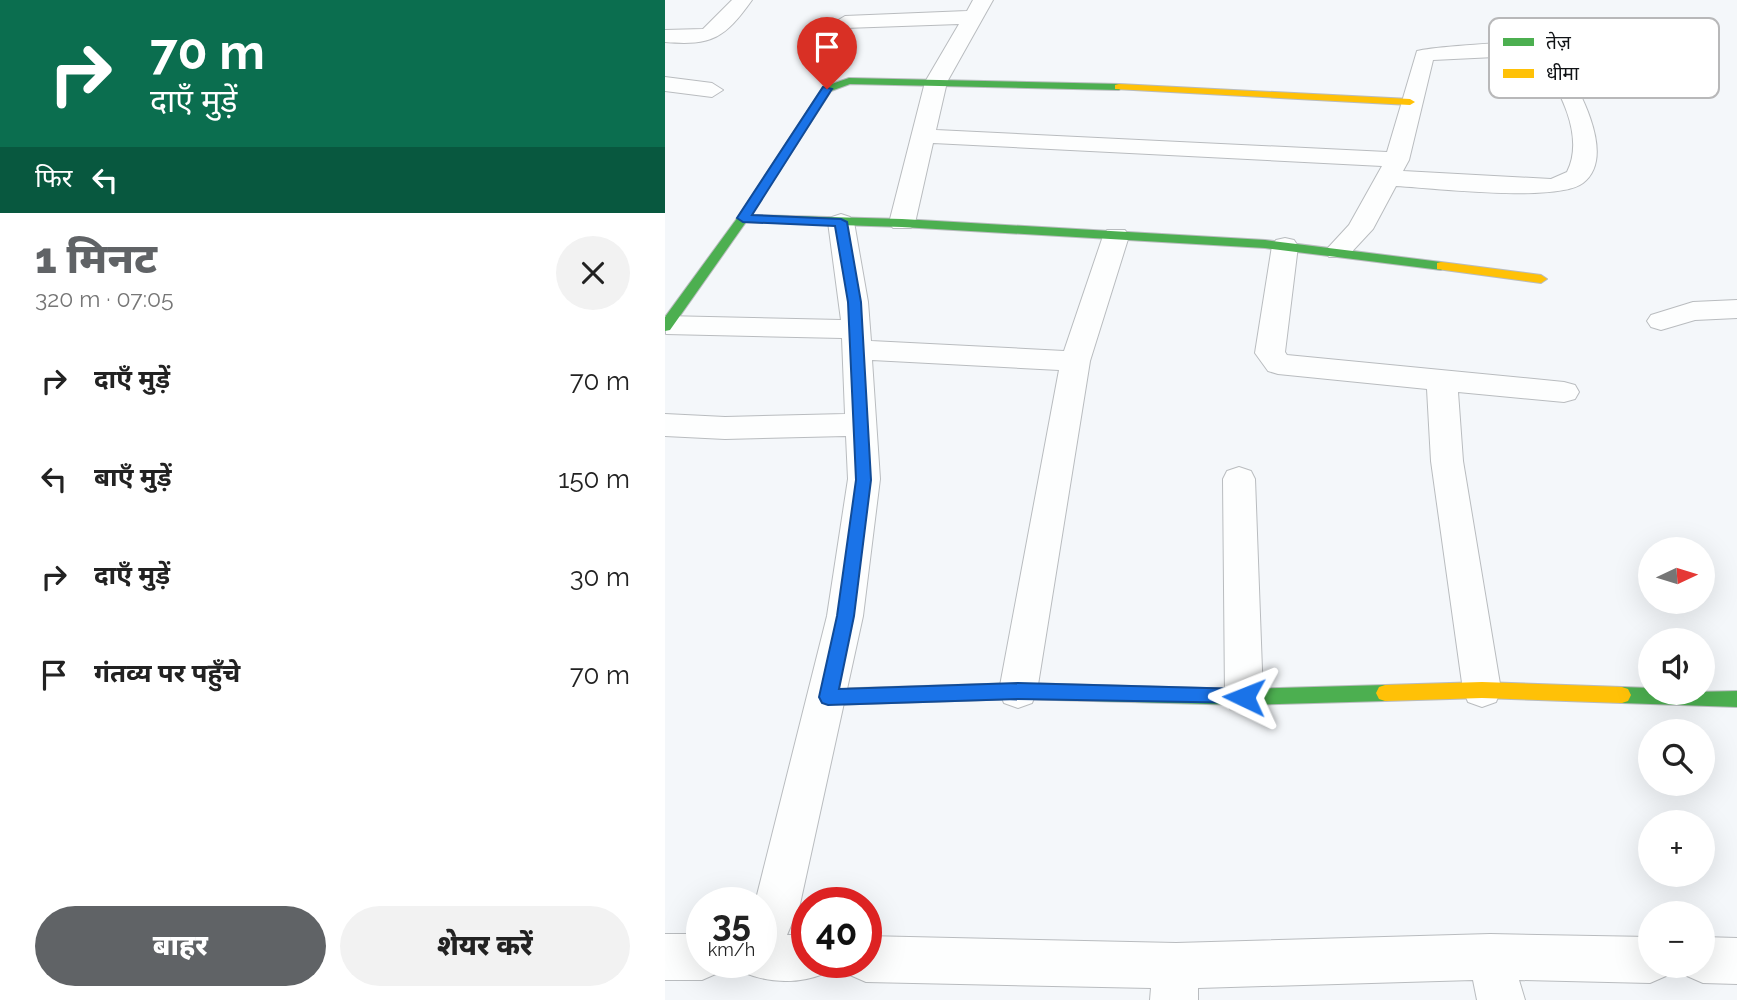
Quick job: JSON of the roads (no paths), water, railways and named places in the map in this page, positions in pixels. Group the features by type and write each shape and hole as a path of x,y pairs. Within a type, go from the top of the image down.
{"street":[{"path":"665,36 693,39 715,33 742,0"},
{"path":"845,22 979,9"},
{"path":"902,223 936,82 979,9"},
{"path":"1338,251 1360,229 1393,169 1409,102 1424,55 1489,51"},
{"path":"666,326 743,218 827,89 849,80 1183,89 1409,102"},
{"path":"665,84 712,90"},
{"path":"923,136 1393,169 1552,186 1571,180 1580,172 1585,148 1580,120 1571,98"},
{"path":"743,218 902,223 1285,246 1541,279"},
{"path":"777,906 845,616 864,480 855,302 847,273 841,222"},
{"path":"1018,691 1075,361 1115,236"},
{"path":"1285,246 1270,353 1278,364 1564,392"},
{"path":"1661,321 1693,311 1737,309"},
{"path":"666,326 856,339 1075,361"},
{"path":"1442,380 1447,461 1482,690"},
{"path":"665,425 725,428 862,425"},
{"path":"1239,479 1244,697"},
{"path":"828,697 1018,691 1244,697 1482,690 1737,699"},
{"path":"665,957 686,957"},
{"path":"882,960 1175,983 1496,979 1638,961"},
{"path":"1715,960 1737,961"}]}
